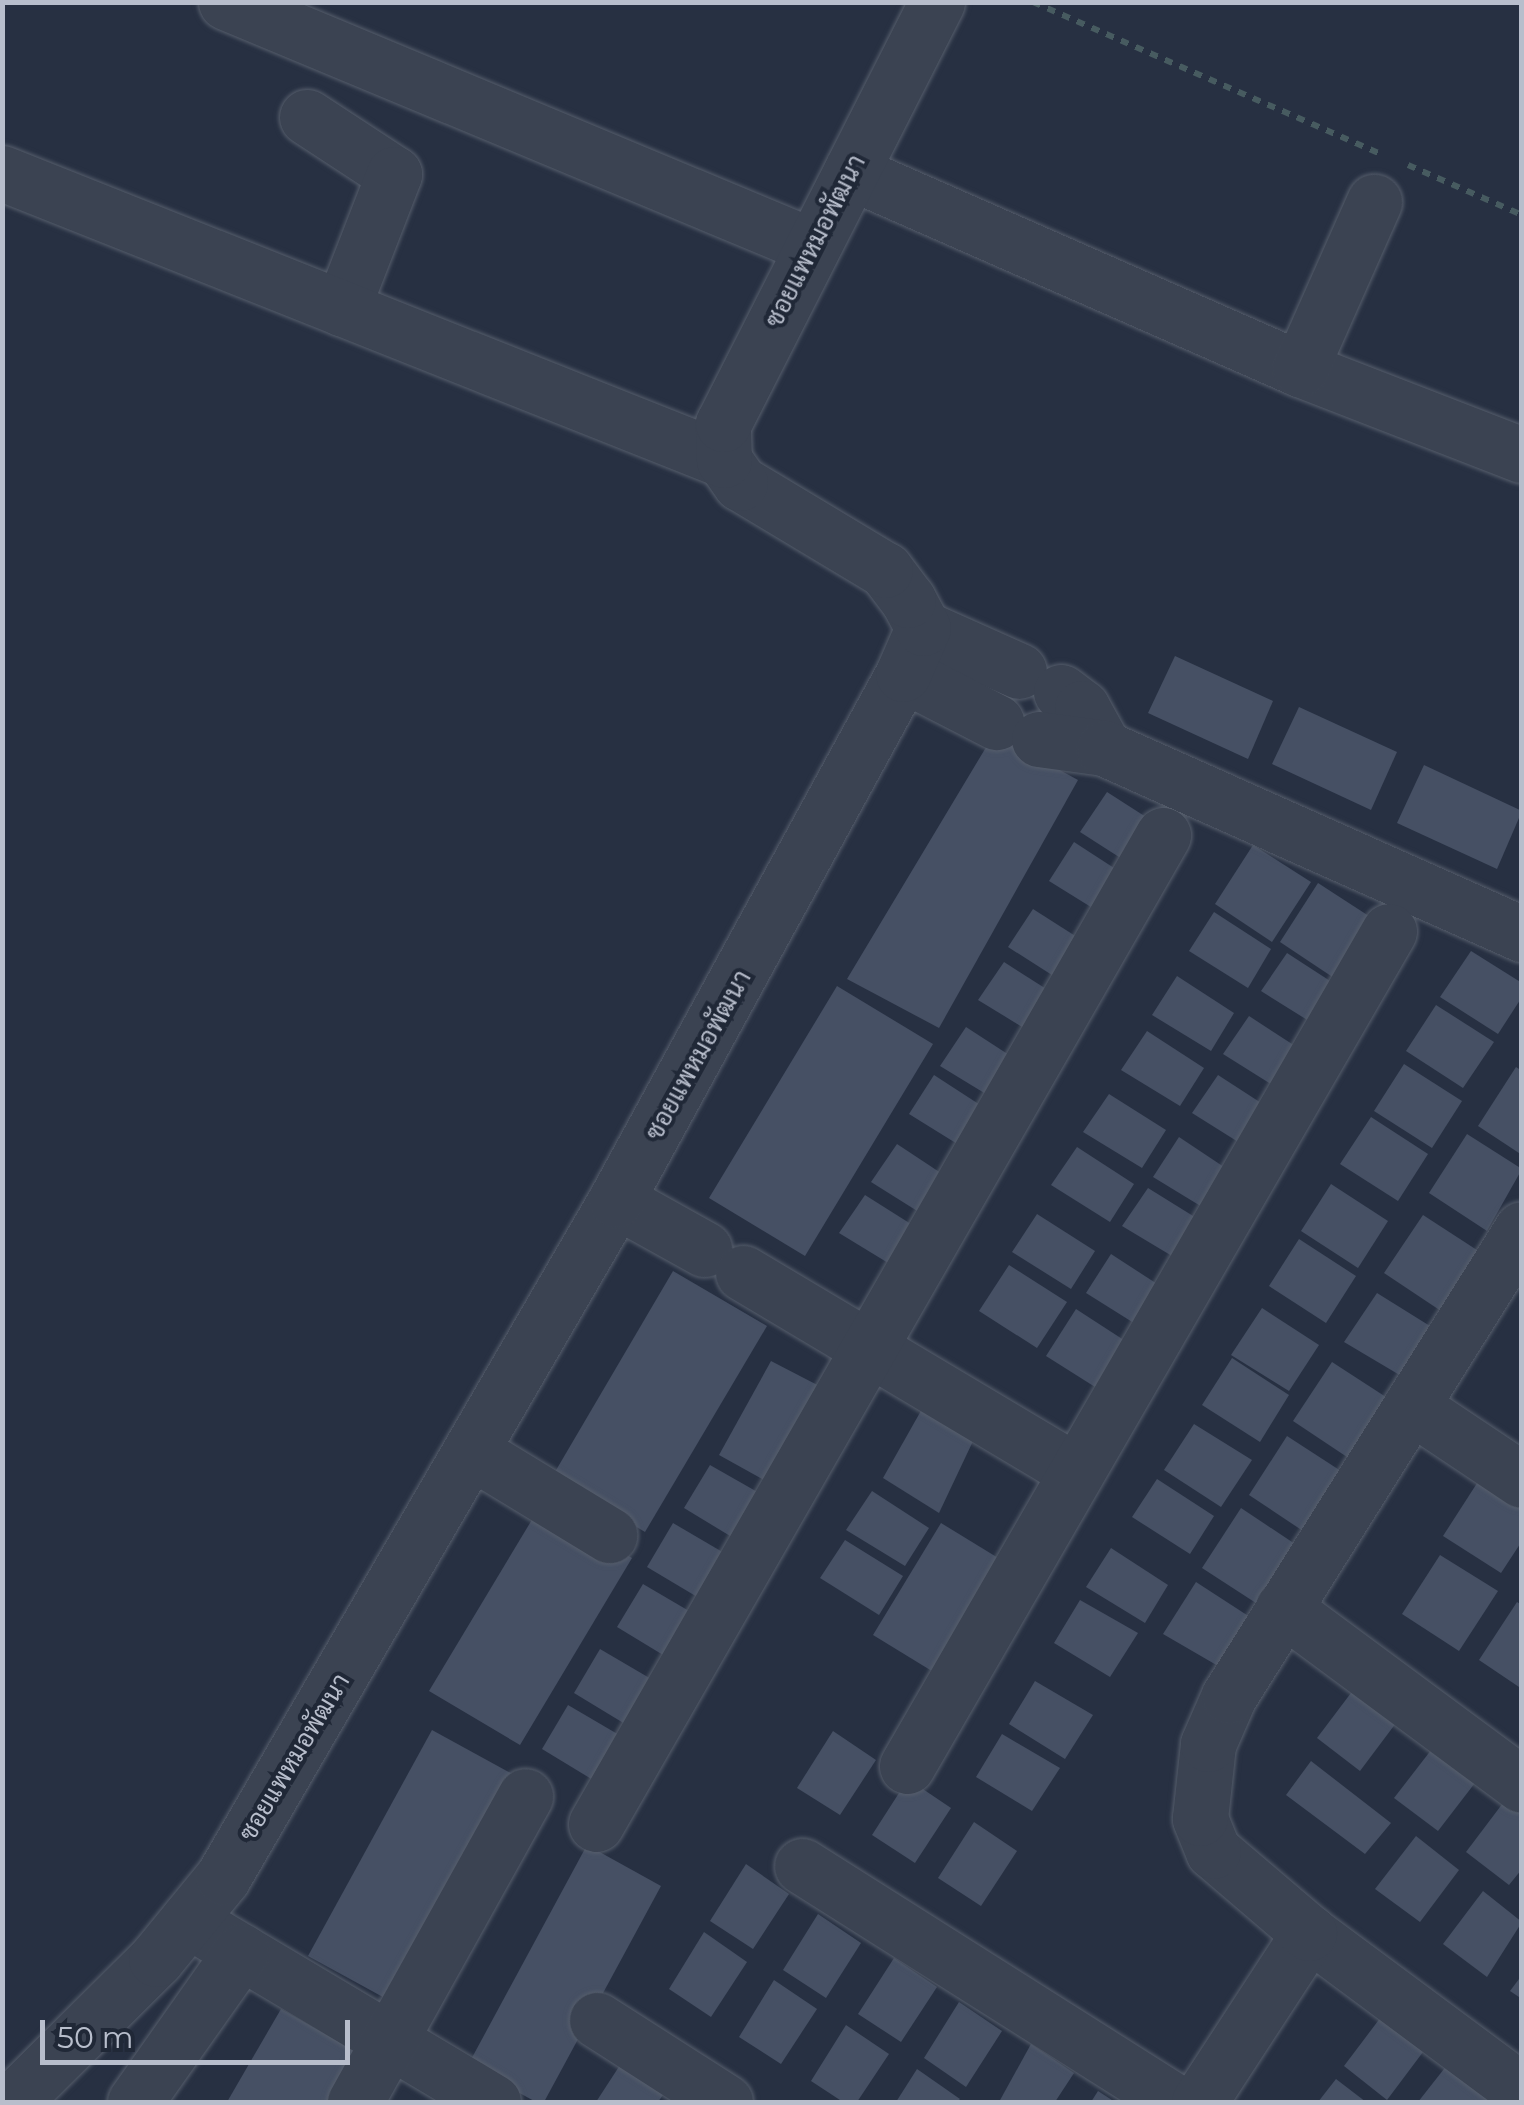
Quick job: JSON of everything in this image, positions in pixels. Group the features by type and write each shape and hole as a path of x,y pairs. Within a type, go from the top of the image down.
{"street":[{"path":"226,2 812,246"},
{"name":"ซอยแพหมอพัฒนา","path":"724,460 723,424 731,404 851,172 918,8"},
{"path":"307,117 394,174 342,308"},
{"path":"851,172 1300,369 1522,454"},
{"path":"2,173 724,460 740,484 766,502 885,570 913,651 1029,706 1082,708 1104,748 1522,934"},
{"path":"1300,369 1374,202"},
{"name":"ซอยแพหมอพัฒนา","path":"12,2102 188,1920 223,1877 616,1200 913,651"},
{"path":"596,1824 1163,834"},
{"path":"907,1766 1074,1470 1389,931"},
{"path":"616,1200 1074,1470"},
{"path":"1522,1229 1283,1608 1208,1744 1200,1818 1213,1850 1309,1932 1522,2091"},
{"path":"1410,1406 1522,1480"},
{"path":"471,1451 609,1535"},
{"path":"1283,1608 1522,1785"},
{"path":"354,2102 525,1796"},
{"path":"802,1866 1176,2102"},
{"path":"188,1920 492,2102"},
{"path":"1199,2102 1309,1932"},
{"path":"135,2102 240,1952"},
{"path":"597,2020 725,2102"}],"path":[{"path":"1034,2 1522,215"}],"building":[{"path":"1175,656 1273,701 1248,759 1148,713"},
{"path":"1299,707 1397,752 1371,810 1272,764"},
{"path":"994,734 1078,780 939,1028 847,979"},
{"path":"1424,765 1522,811 1497,869 1397,823"},
{"path":"1107,792 1160,826 1133,866 1080,832"},
{"path":"1074,842 1131,879 1107,917 1049,881"},
{"path":"1253,845 1311,882 1272,942 1215,904"},
{"path":"1318,883 1375,920 1337,980 1280,942"},
{"path":"1033,909 1091,946 1066,984 1008,947"},
{"path":"1214,912 1271,949 1248,988 1189,951"},
{"path":"1471,951 1522,983 1522,997 1498,1034 1440,997"},
{"path":"1287,953 1344,990 1320,1028 1261,991"},
{"path":"1004,962 1062,999 1037,1036 978,1000"},
{"path":"1177,976 1234,1013 1211,1051 1152,1015"},
{"path":"837,986 933,1044 805,1256 709,1198"},
{"path":"1436,1005 1494,1042 1463,1088 1406,1051"},
{"path":"1249,1016 1306,1053 1282,1091 1223,1054"},
{"path":"966,1027 1023,1064 999,1102 940,1066"},
{"path":"1147,1031 1204,1068 1180,1106 1121,1070"},
{"path":"1404,1064 1462,1101 1432,1148 1374,1111"},
{"path":"1516,1067 1522,1071 1522,1155 1478,1126"},
{"path":"934,1075 991,1112 967,1150 909,1114"},
{"path":"1218,1075 1275,1112 1251,1150 1192,1113"},
{"path":"1109,1094 1166,1130 1142,1168 1083,1132"},
{"path":"1371,1117 1428,1154 1398,1201 1340,1164"},
{"path":"1467,1134 1522,1169 1487,1231 1429,1193"},
{"path":"1179,1137 1236,1175 1212,1213 1153,1177"},
{"path":"897,1144 953,1181 930,1219 871,1182"},
{"path":"1077,1147 1134,1184 1110,1222 1051,1185"},
{"path":"1331,1184 1388,1221 1358,1268 1301,1231"},
{"path":"1148,1188 1206,1224 1182,1262 1122,1226"},
{"path":"865,1195 922,1231 898,1269 839,1233"},
{"path":"1037,1214 1095,1251 1071,1289 1012,1252"},
{"path":"1423,1215 1480,1252 1441,1311 1384,1273"},
{"path":"1299,1239 1356,1276 1326,1323 1269,1286"},
{"path":"1111,1254 1168,1291 1145,1330 1086,1293"},
{"path":"1009,1265 1067,1302 1037,1348 979,1311"},
{"path":"673,1271 767,1326 645,1532 552,1477"},
{"path":"1377,1293 1438,1331 1408,1380 1344,1342"},
{"path":"1262,1308 1319,1345 1289,1391 1231,1355"},
{"path":"1076,1309 1133,1346 1103,1392 1046,1356"},
{"path":"1232,1358 1289,1395 1260,1442 1202,1405"},
{"path":"771,1361 827,1390 775,1486 719,1455"},
{"path":"1332,1362 1389,1399 1350,1459 1293,1421"},
{"path":"922,1409 974,1439 939,1513 883,1478"},
{"path":"1194,1424 1252,1460 1221,1507 1164,1470"},
{"path":"1287,1436 1344,1473 1306,1533 1249,1495"},
{"path":"710,1465 768,1498 740,1542 684,1508"},
{"path":"1481,1477 1522,1502 1522,1541 1501,1573 1443,1536"},
{"path":"1157,1479 1214,1516 1190,1554 1132,1517"},
{"path":"872,1491 929,1528 905,1566 846,1530"},
{"path":"542,1503 632,1558 520,1745 429,1691"},
{"path":"1241,1508 1298,1546 1259,1605 1202,1568"},
{"path":"673,1523 731,1557 704,1601 647,1567"},
{"path":"941,1523 1008,1564 940,1676 873,1635"},
{"path":"845,1540 903,1576 879,1615 820,1578"},
{"path":"1111,1548 1168,1585 1145,1623 1086,1587"},
{"path":"1440,1555 1498,1591 1459,1651 1402,1614"},
{"path":"1196,1582 1253,1619 1225,1670 1163,1634"},
{"path":"643,1584 701,1618 673,1661 617,1627"},
{"path":"1080,1600 1138,1633 1110,1677 1054,1643"},
{"path":"1517,1602 1522,1605 1522,1689 1479,1660"},
{"path":"600,1649 658,1683 630,1727 574,1693"},
{"path":"1035,1681 1093,1715 1065,1759 1009,1724"},
{"path":"1357,1685 1399,1719 1360,1771 1317,1738"},
{"path":"568,1705 626,1739 598,1783 542,1749"},
{"path":"432,1730 516,1776 392,2002 308,1956"},
{"path":"833,1731 876,1760 840,1815 797,1788"},
{"path":"1002,1734 1060,1768 1032,1811 976,1777"},
{"path":"1435,1745 1478,1779 1438,1831 1394,1798"},
{"path":"1311,1761 1391,1823 1365,1854 1286,1795"},
{"path":"908,1779 951,1808 915,1863 872,1835"},
{"path":"1506,1799 1522,1811 1522,1869 1509,1885 1466,1852"},
{"path":"974,1822 1017,1851 981,1906 938,1878"},
{"path":"1416,1836 1459,1870 1420,1922 1375,1889"},
{"path":"587,1845 661,1886 544,2102 536,2102 468,2065"},
{"path":"746,1864 789,1894 753,1949 710,1921"},
{"path":"1483,1891 1522,1922 1487,1977 1443,1944"},
{"path":"818,1914 861,1943 826,1998 783,1970"},
{"path":"704,1932 747,1962 711,2017 669,1989"},
{"path":"894,1958 937,1987 901,2042 858,2014"},
{"path":"1522,1975 1522,1999 1510,1991"},
{"path":"774,1980 817,2009 781,2064 739,2037"},
{"path":"959,2002 1002,2031 966,2087 924,2058"},
{"path":"281,2009 362,2055 335,2102 227,2102"},
{"path":"1384,2013 1426,2048 1387,2100 1344,2066"},
{"path":"846,2025 889,2054 857,2102 843,2102 811,2081"},
{"path":"1031,2044 1074,2073 1055,2102 999,2102"},
{"path":"1451,2060 1493,2094 1487,2102 1418,2102"},
{"path":"622,2062 665,2092 658,2102 596,2102"},
{"path":"917,2069 960,2099 896,2102"},
{"path":"1336,2079 1366,2102 1318,2102"},
{"path":"1098,2091 1115,2102 1091,2102"}]}
